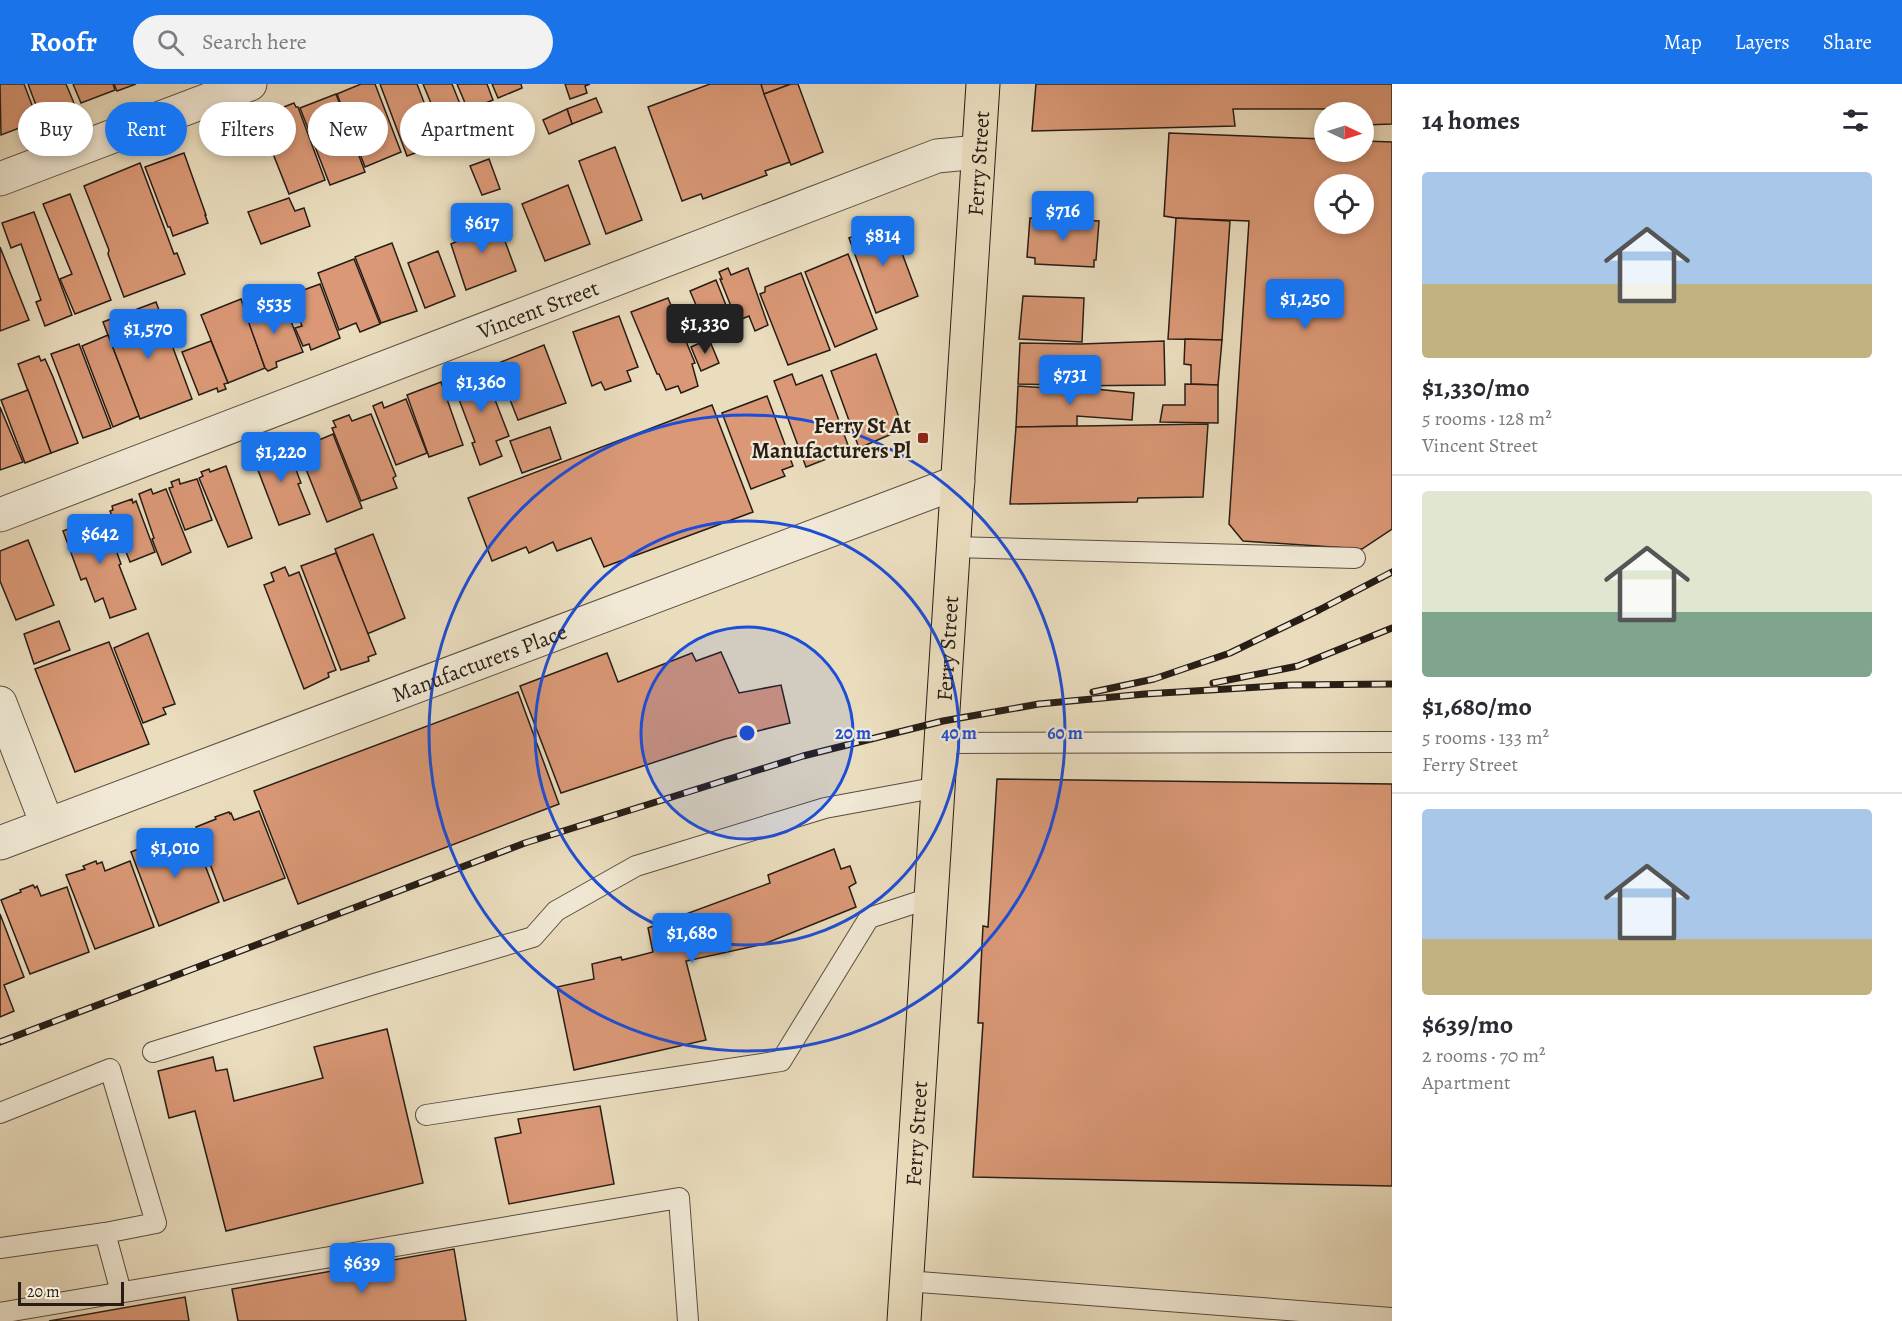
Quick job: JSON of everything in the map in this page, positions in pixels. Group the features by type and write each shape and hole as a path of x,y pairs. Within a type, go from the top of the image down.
{"main road":[{"name":"Ferry Street","path":"904,1321 933,897 983,84"}],"street":[{"path":"0,179 249,84"},
{"name":"Vincent Street","path":"0,515 937,156 978,152"},
{"name":"Manufacturers Place","path":"0,843 958,482"},
{"path":"0,703 47,824"}],"lane":[{"path":"953,547 1355,558"},
{"path":"942,743 1392,742"},
{"path":"153,1052 533,937 556,911 636,866 825,808 939,787"},
{"path":"426,1115 781,1061 869,918 933,897"},
{"path":"0,1113 110,1070 156,1223 105,1233 0,1248"},
{"path":"0,1313 679,1198 688,1321"},
{"path":"105,1233 121,1292"},
{"path":"906,1281 1392,1318"}],"building":[{"path":"0,84 24,84 31,102 18,102 18,129 1,135"},
{"path":"28,84 66,84 74,102 35,102"},
{"path":"73,84 113,84 115,90 81,102"},
{"path":"114,84 136,84 117,91"},
{"path":"361,84 375,84 382,102 340,102 337,94"},
{"path":"380,84 417,84 424,102 400,102 400,137 388,102"},
{"path":"423,84 452,84 459,102 430,102"},
{"path":"457,84 487,84 493,100 465,102"},
{"path":"492,84 521,84 522,88 498,98"},
{"path":"565,84 590,84 585,86 587,93 570,99"},
{"path":"710,84 761,84 790,162 765,171 767,175 703,199 701,194 682,201 648,107"},
{"path":"761,84 791,84 764,94"},
{"path":"791,84 798,84 823,152 791,165 764,94"},
{"path":"1036,84 1392,84 1392,124 1374,125 1374,102 1314,102 1314,109 1233,109 1235,126 1032,131"},
{"path":"336,94 339,102 315,102"},
{"path":"596,98 602,112 572,124 567,109"},
{"path":"308,105 308,129 300,108"},
{"path":"296,107 298,107 308,134 308,156 316,156 325,180 289,194 274,156 296,156"},
{"path":"567,109 572,124 549,134 543,120"},
{"path":"388,118 400,152 365,167 361,156 388,156"},
{"path":"1169,133 1314,139 1314,162 1374,162 1374,141 1392,142 1392,529 1362,549 1243,541 1229,524 1249,221 1164,216"},
{"path":"615,147 642,220 606,234 579,161"},
{"path":"176,156 185,156 208,223 173,236 145,167"},
{"path":"319,156 359,156 365,172 330,185"},
{"path":"489,159 500,189 482,195 470,166"},
{"path":"140,163 174,254 177,253 185,274 124,297 108,254 109,250 84,186"},
{"path":"568,185 590,244 545,261 522,204"},
{"path":"70,194 111,300 75,314 60,279 72,274 43,204"},
{"path":"289,198 295,211 304,208 310,226 261,244 248,212"},
{"path":"34,212 72,315 45,326 36,302 41,300 21,244 11,248 2,223"},
{"path":"484,217 488,229 499,225 516,271 466,290 451,244 462,239 458,226"},
{"path":"1030,218 1099,221 1094,267 1035,264 1035,258 1027,257"},
{"path":"1176,218 1230,221 1222,340 1168,339"},
{"path":"890,221 918,296 876,313 849,238"},
{"path":"392,243 417,311 381,323 355,257"},
{"path":"0,247 29,320 0,331"},
{"path":"438,251 455,296 425,308 408,263"},
{"path":"848,254 877,329 835,347 805,272"},
{"path":"354,259 380,324 360,332 356,323 339,330 318,273"},
{"path":"728,268 731,275 748,268 768,325 755,331 749,316 737,321 720,279 722,279 719,272"},
{"path":"801,273 830,350 788,365 760,294 765,292 765,287"},
{"path":"716,280 737,333 724,338 720,328 708,333 690,291"},
{"path":"320,284 340,338 311,350 309,344 303,346 295,328 302,326 290,295"},
{"path":"1023,296 1084,298 1082,342 1019,339"},
{"path":"668,298 695,363 692,364 698,386 681,393 678,386 666,390 631,312"},
{"path":"241,299 265,368 228,383 201,315"},
{"path":"283,301 303,352 276,362 277,367 268,371 246,315"},
{"path":"156,302 192,399 140,419 103,322"},
{"path":"619,316 638,367 627,371 631,381 605,390 601,382 592,386 573,332"},
{"path":"108,335 139,416 113,427 82,346"},
{"path":"709,339 719,363 701,371 691,347"},
{"path":"1185,339 1222,340 1218,385 1191,384 1191,365 1184,364"},
{"path":"211,341 228,383 224,384 226,389 218,392 217,388 199,395 182,352"},
{"path":"1164,341 1165,385 1018,384 1020,343 1081,344"},
{"path":"79,344 111,428 83,438 51,354"},
{"path":"544,345 566,403 518,420 496,364"},
{"path":"876,354 901,423 892,427 894,433 859,448 831,371"},
{"path":"39,356 41,361 45,359 78,443 51,453 18,364"},
{"path":"482,366 509,436 496,441 502,456 480,465 472,443 475,442 451,378"},
{"path":"792,374 796,385 822,375 848,445 837,449 839,454 806,467 774,381"},
{"path":"441,382 463,445 429,457 407,395"},
{"path":"1185,384 1218,385 1218,423 1160,422 1163,405 1185,405"},
{"path":"1018,386 1076,390 1076,387 1134,393 1132,420 1077,416 1077,426 1016,427"},
{"path":"28,390 51,453 25,463 1,400"},
{"path":"767,396 793,466 782,470 785,476 751,489 722,413"},
{"path":"406,399 427,453 396,465 373,406 382,402 384,408"},
{"path":"712,405 753,512 604,567 591,538 557,551 553,542 529,553 526,547 492,561 468,498"},
{"path":"0,407 23,462 0,470"},
{"path":"371,414 396,476 393,478 397,488 361,501 332,428 336,427 333,421 349,415 352,421"},
{"path":"1208,424 1203,497 1138,498 1137,502 1010,504 1016,427"},
{"path":"550,427 561,459 522,473 510,441"},
{"path":"333,434 362,508 327,522 298,449"},
{"path":"286,443 310,514 279,525 253,457 257,455 254,449 267,444 270,450"},
{"path":"226,466 252,538 228,547 199,478 203,476 201,472 209,469 210,472"},
{"path":"179,479 180,484 197,479 212,520 185,530 169,488 173,487 171,482"},
{"path":"151,489 153,494 166,489 191,552 162,565 139,494"},
{"path":"132,499 133,503 136,501 155,552 130,562 110,511 113,510 112,506"},
{"path":"104,516 136,609 110,618 103,598 95,602 86,578 81,580 63,531"},
{"path":"373,534 405,618 367,634 335,549"},
{"path":"28,540 54,605 16,620 0,581 0,551"},
{"path":"336,553 376,654 368,657 369,661 341,670 301,566"},
{"path":"285,567 289,576 299,572 336,670 328,673 329,677 304,689 264,585 274,581 271,573"},
{"path":"59,621 70,650 34,664 24,634"},
{"path":"148,633 175,704 163,708 166,714 143,723 114,648"},
{"path":"109,642 149,744 75,772 35,669"},
{"path":"721,652 739,693 781,685 790,723 725,739 561,793 520,686 607,653 618,682 692,653 696,661"},
{"path":"518,692 559,804 298,904 254,791"},
{"path":"997,779 1392,784 1392,1186 973,1177 983,1023 978,1023 983,926 988,927"},
{"path":"259,811 285,878 224,901 196,827 229,812 234,820"},
{"path":"194,836 219,902 159,926 131,852 163,837 167,838 170,846"},
{"path":"834,849 841,869 850,866 856,883 849,887 856,907 764,944 686,961 706,1040 574,1070 557,987 594,979 592,964 621,957 622,960 653,952 648,928 770,883 768,875"},
{"path":"96,861 97,864 102,862 105,871 130,861 154,927 95,949 66,875 85,869 83,866"},
{"path":"33,885 35,888 37,886 41,896 67,887 89,952 30,974 1,900"},
{"path":"0,914 24,977 4,985 14,1011 0,1017"},
{"path":"387,1029 423,1183 226,1231 195,1111 169,1118 158,1071 213,1057 216,1071 227,1069 234,1101 323,1078 314,1047"},
{"path":"600,1106 614,1184 509,1204 495,1138 521,1133 518,1119"},
{"path":"454,1249 466,1321 238,1321 232,1289"},
{"path":"185,1297 189,1321 49,1321"}],"railway":[{"path":"1093,692 1154,679 1230,653 1392,572"},
{"path":"1213,683 1298,666 1392,628"},
{"path":"0,1042 525,843 803,756 943,721 1039,704 1145,694 1291,685 1392,684"}],"place":[{"name":"Ferry St At Manufacturers Pl","path":"923,438"}]}
